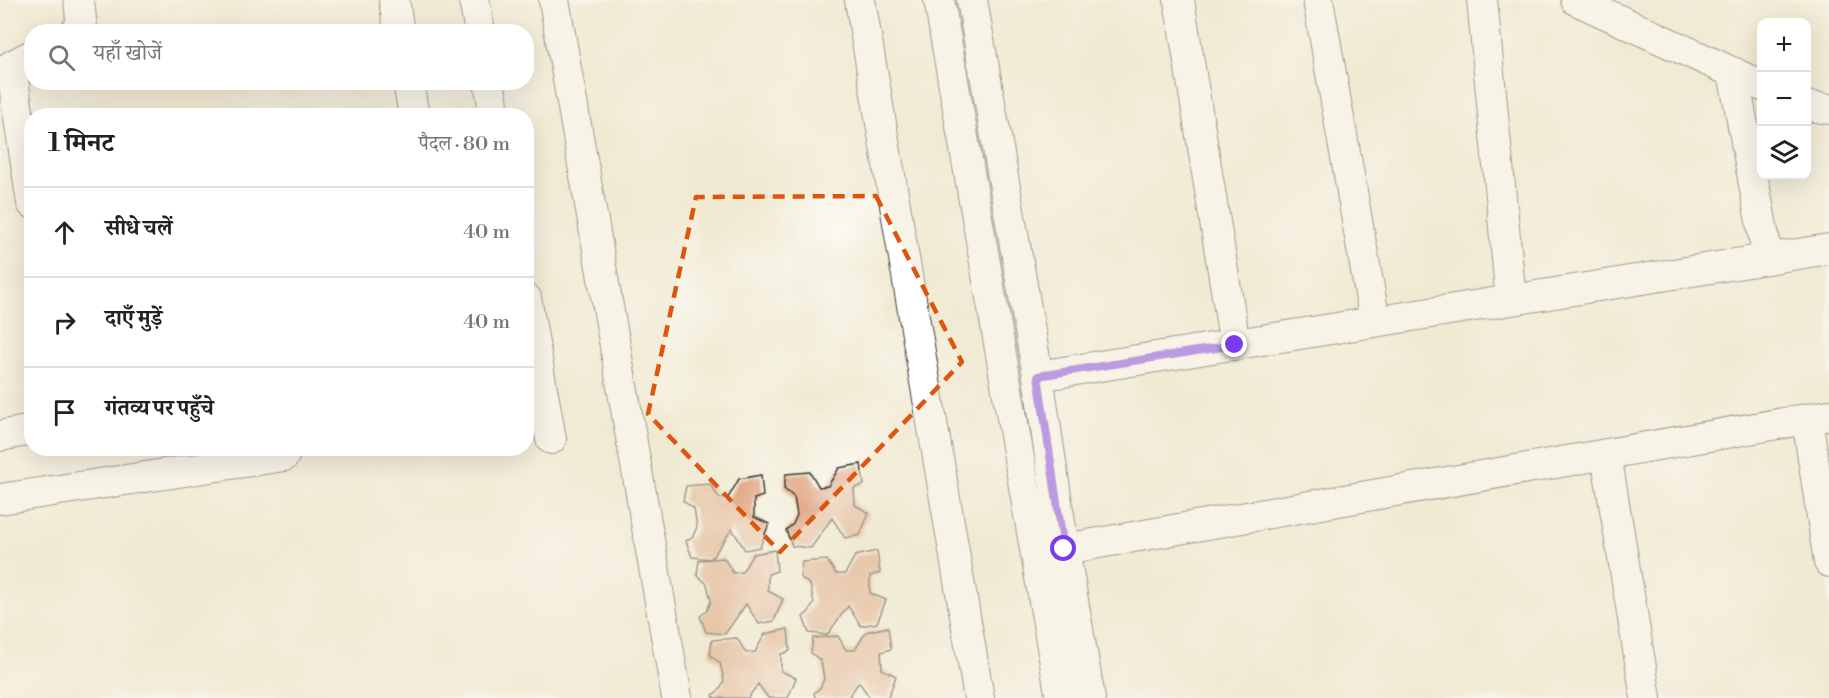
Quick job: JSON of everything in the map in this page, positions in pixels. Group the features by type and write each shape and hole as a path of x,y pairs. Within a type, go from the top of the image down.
{"street":[{"path":"79,0 82,24"},
{"path":"394,0 398,24"},
{"path":"474,0 478,24"},
{"path":"554,0 678,698"},
{"path":"860,0 979,698"},
{"path":"939,0 1050,551 1090,698"},
{"path":"972,0 1038,376 1061,698"},
{"path":"1179,0 1235,345"},
{"path":"1318,0 1375,322"},
{"path":"1482,0 1511,300"},
{"path":"1576,0 1757,84"},
{"path":"24,59 11,66 24,151"},
{"path":"1733,72 1767,259"},
{"path":"409,90 413,108"},
{"path":"490,90 494,108"},
{"path":"1811,107 1829,109"},
{"path":"1038,376 1829,249"},
{"path":"534,343 551,439"},
{"path":"1050,551 1818,417 1829,562"},
{"path":"0,436 24,432"},
{"path":"1606,454 1646,698"},
{"path":"0,499 284,456"}],"highlighted area":[{"path":"876,196 962,362 780,552 648,414 696,197"}],"building":[{"path":"861,464 864,485 854,488 855,505 869,513 860,535 845,538 832,518 811,548 792,546 786,530 793,524 797,515 794,497 784,489 786,474 810,472 819,487 828,486 839,468"},
{"path":"761,475 763,496 754,499 754,517 769,524 760,547 745,550 732,529 711,559 692,557 686,541 693,536 697,527 694,509 683,501 686,486 710,484 719,498 728,498 739,479"},
{"path":"775,550 777,571 768,574 768,591 783,599 774,621 759,624 746,604 725,634 706,632 700,616 707,611 711,601 707,584 697,575 699,560 724,558 733,573 742,572 753,554"},
{"path":"877,551 880,573 870,576 870,593 886,600 877,623 861,626 848,606 827,635 809,633 803,617 814,603 810,585 800,577 802,562 827,560 836,574 845,574 855,556"},
{"path":"888,627 891,649 881,652 882,669 896,676 888,698 870,698 859,682 848,698 815,698 814,693 820,688 824,679 821,661 811,653 813,638 838,636 846,650 855,650 866,632"},
{"path":"788,629 790,651 781,654 781,671 796,678 788,698 768,698 758,684 748,698 714,698 713,695 724,681 720,663 710,655 712,640 737,638 746,653 755,652 765,634"}],"route":[{"path":"1064,549 1038,376 1235,345"}]}
